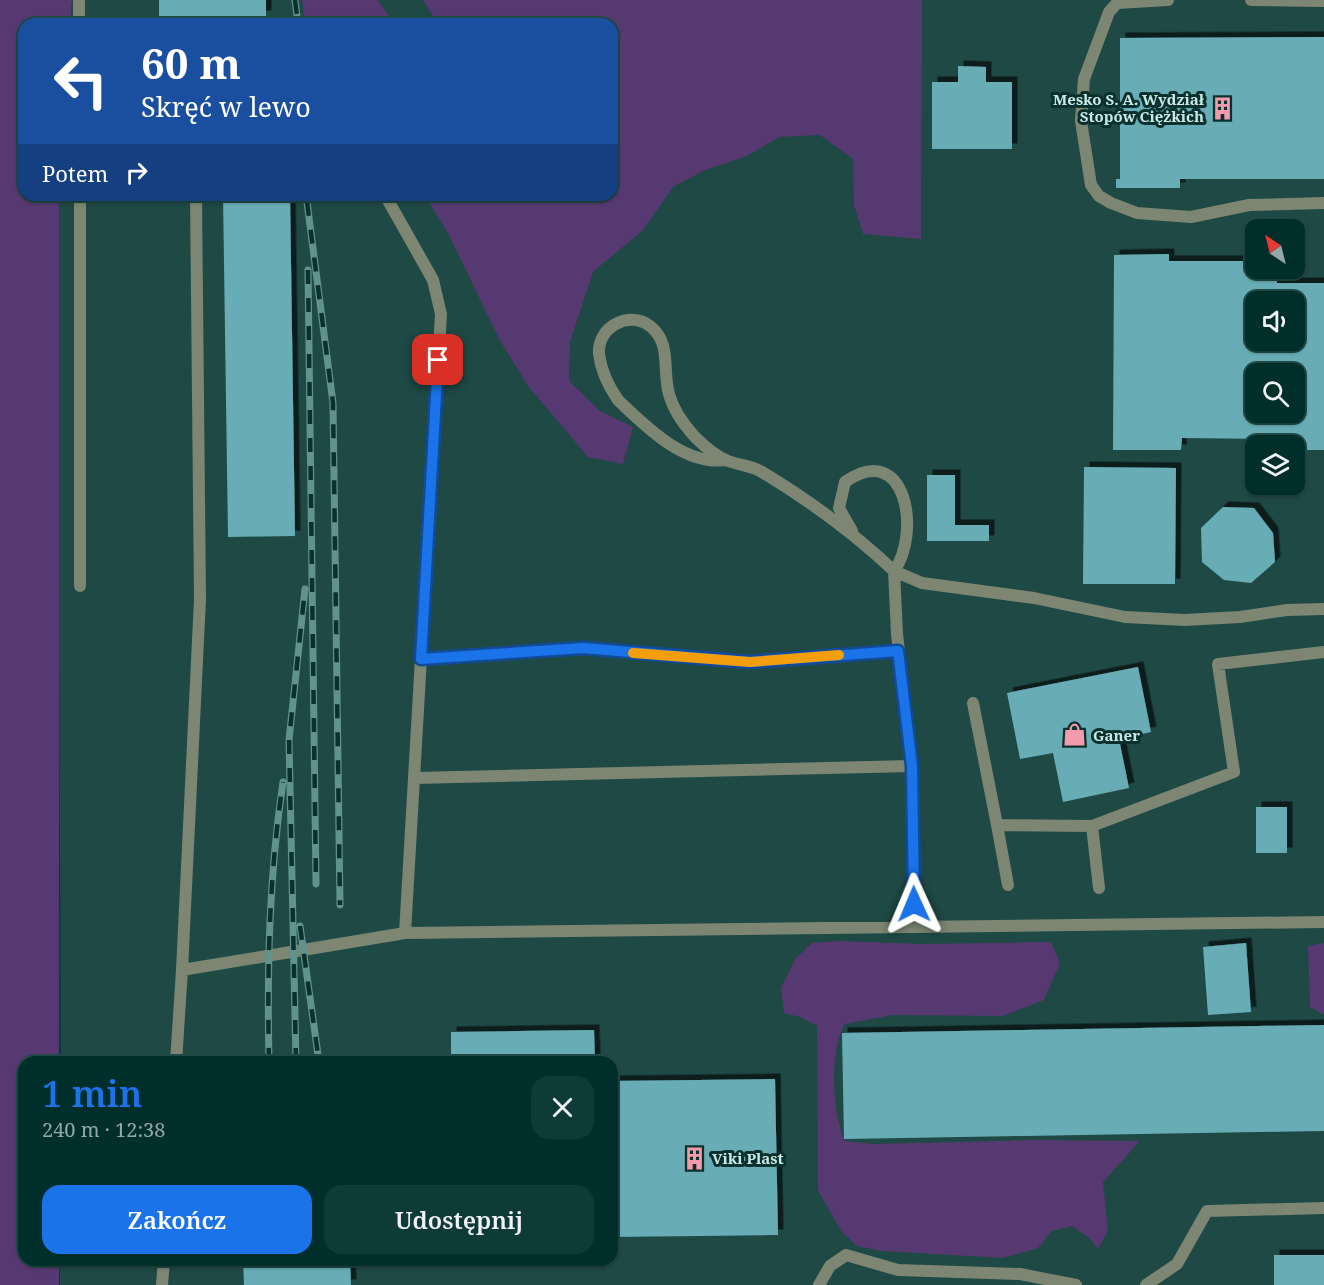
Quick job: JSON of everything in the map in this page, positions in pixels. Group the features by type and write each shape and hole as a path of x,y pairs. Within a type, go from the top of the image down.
{"lane":[{"path":"79,0 80,18"},
{"path":"1168,0 1117,3 1109,12 1084,79 1080,121 1091,184 1099,196 1137,213 1191,218 1249,205 1324,203"},
{"path":"1251,0 1324,1"},
{"path":"80,201 80,586"},
{"path":"176,1056 200,599 196,201"},
{"path":"388,201 433,280 441,314 405,933"},
{"path":"726,460 710,462 679,449 618,400 611,389 599,353 601,338 611,327 621,320 637,320 662,337 669,394 675,410 693,435 726,460 760,471 813,504 854,535 894,571 921,583 1034,598 1125,617 1185,620 1240,617 1287,610 1324,609"},
{"path":"854,535 839,508 845,482 856,474 873,469 886,473 901,488 907,515 899,564 894,571 898,651 912,766 914,927"},
{"path":"421,659 583,648 750,662 898,651"},
{"path":"997,825 1092,826 1234,772 1218,664 1324,652"},
{"path":"973,703 1008,885"},
{"path":"414,778 912,766"},
{"path":"1092,826 1099,888"},
{"path":"182,969 405,933 1324,922"},
{"path":"1146,1285 1177,1264 1207,1210 1324,1208"},
{"path":"819,1285 830,1266 846,1255 898,1270 1020,1274 1076,1285"},
{"path":"162,1285 164,1266"}],"shaded area":[{"path":"0,0 72,0 70,18 18,18 18,201 59,201 59,1056 18,1056 18,1266 59,1266 59,1285 0,1285"},
{"path":"72,0 1324,0 1324,1285 60,1285 60,1266 618,1266 618,1056 61,1056 58,201 618,201 618,18 70,18"},
{"path":"302,0 378,0 390,18 304,18"},
{"path":"423,0 922,0 921,239 863,234 854,205 853,159 820,135 779,137 747,156 705,170 673,187 643,230 593,272 570,342 569,381 600,411 633,427 623,464 588,457 528,386 499,339 449,235 429,201 618,201 618,18 434,18"},
{"path":"840,941 922,944 1051,942 1060,963 1044,1000 1003,1016 893,1015 845,1024 836,1050 834,1082 837,1114 845,1141 873,1144 1034,1140 1140,1141 1103,1182 1108,1231 1098,1249 1089,1238 1072,1226 1052,1231 1038,1248 1003,1258 882,1251 857,1246 841,1231 818,1190 817,1026 800,1017 784,1013 781,988 795,959 812,943"},
{"path":"1324,943 1324,1015 1310,1007 1308,946"}],"building":[{"path":"159,0 266,0 266,16 159,17"},
{"name":"Mesko S. A. Wydział Stopów Ciężkich","path":"1324,37 1324,179 1180,179 1180,188 1116,188 1116,179 1120,179 1120,38"},
{"path":"958,66 986,67 986,82 1012,82 1012,149 932,149 932,82 958,82"},
{"path":"223,201 290,201 295,536 228,537"},
{"path":"1169,254 1169,261 1245,261 1245,279 1277,279 1277,283 1324,283 1324,450 1305,450 1305,435 1245,435 1245,439 1182,438 1181,450 1113,450 1114,255"},
{"path":"1084,467 1176,468 1175,584 1083,584"},
{"path":"927,475 955,475 955,525 989,525 989,541 927,541"},
{"path":"1223,507 1254,508 1273,533 1275,562 1251,583 1224,580 1202,562 1201,528"},
{"name":"Ganer","path":"1138,667 1151,732 1119,739 1129,788 1063,802 1053,753 1020,759 1007,693"},
{"path":"1256,807 1287,807 1287,853 1256,853"},
{"path":"1246,943 1251,1012 1208,1015 1203,947"},
{"path":"1324,1025 1324,1131 844,1139 842,1033"},
{"path":"594,1030 595,1056 451,1056 451,1032"},
{"name":"Viki Plast","path":"775,1079 778,1235 618,1237 618,1081"},
{"path":"1274,1255 1324,1255 1324,1285 1274,1285"},
{"path":"243,1266 350,1266 351,1285 244,1285"}],"railway":[{"path":"295,0 297,18"},
{"path":"307,202 333,403 340,905"},
{"path":"308,270 316,884"},
{"path":"296,1056 289,740 305,589"},
{"path":"269,1056 270,922 283,782"},
{"path":"300,926 318,1056"}],"slow traffic":[{"path":"633,653 750,662 839,655"}],"place":[{"name":"Mesko S. A. Wydział Stopów Ciężkich","path":"1222,108"},
{"name":"Ganer","path":"1075,735"},
{"name":"Viki Plast","path":"694,1158"}],"route":[{"path":"438,360 421,659 583,648 750,662 898,651 912,766 914,904"}]}
